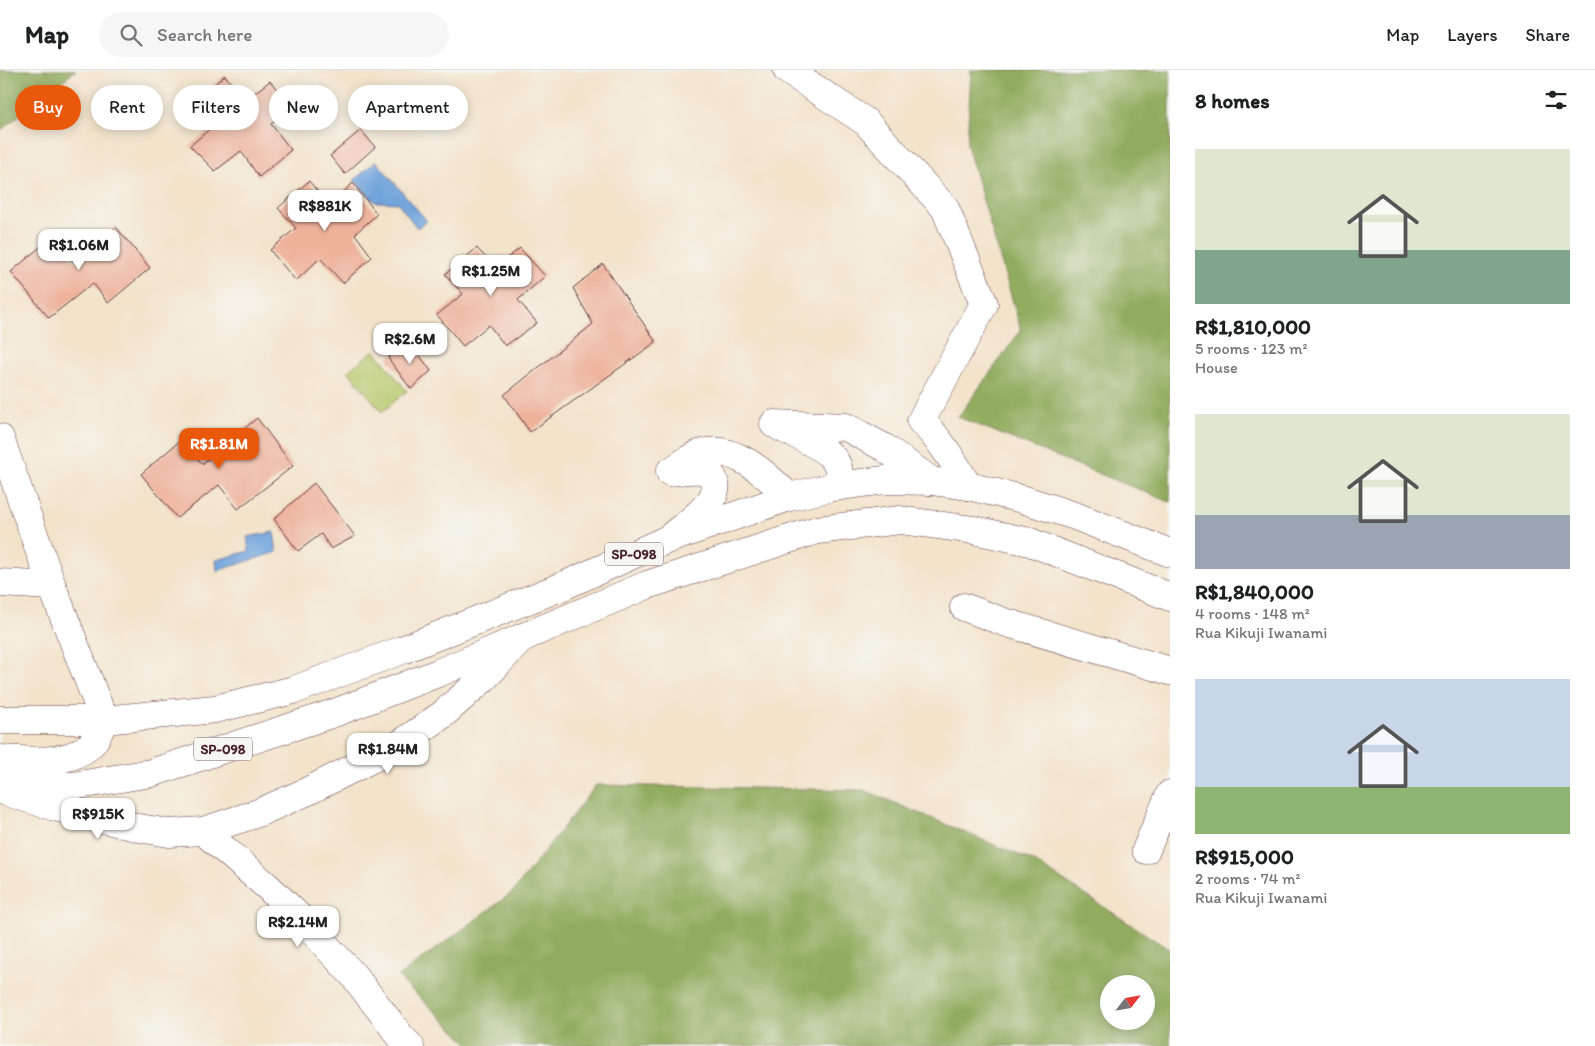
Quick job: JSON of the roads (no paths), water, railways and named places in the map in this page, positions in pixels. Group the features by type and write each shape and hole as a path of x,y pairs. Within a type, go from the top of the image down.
{"main road":[{"path":"787,70 866,122 945,208 984,304 921,421 933,432 948,452 968,486"},
{"path":"832,487 838,479 839,469 834,458 824,449 774,424 846,427 885,448 931,481"},
{"path":"0,439 52,586 104,720 98,734 89,746 76,754 55,760 0,759"},
{"path":"666,540 713,498 716,487 714,478 708,472 700,470 670,472 699,454 711,451 726,453 748,463 766,474 789,497"},
{"name":"SP-098","path":"0,720 104,720 215,710 294,690 411,647 563,586 666,540 789,497 832,487 885,480 931,481 968,486 1039,504 1170,553"},
{"name":"SP-098","path":"0,782 40,786 73,786 151,773 337,712 523,638 647,585 817,530 900,520 974,530 1030,542 1170,597"},
{"path":"0,584 52,586"},
{"path":"964,607 1004,622 1170,672"},
{"path":"0,790 55,807 139,828 169,834 202,831 266,810 322,785 399,744 442,715 484,678 523,638"},
{"path":"1146,850 1170,794"},
{"path":"202,831 268,887 302,920 354,976 410,1046"}],"water":[{"path":"376,161 427,221 417,228 398,203 375,202 354,180"},
{"path":"274,532 277,552 217,571 216,560 249,551 247,537"}]}
